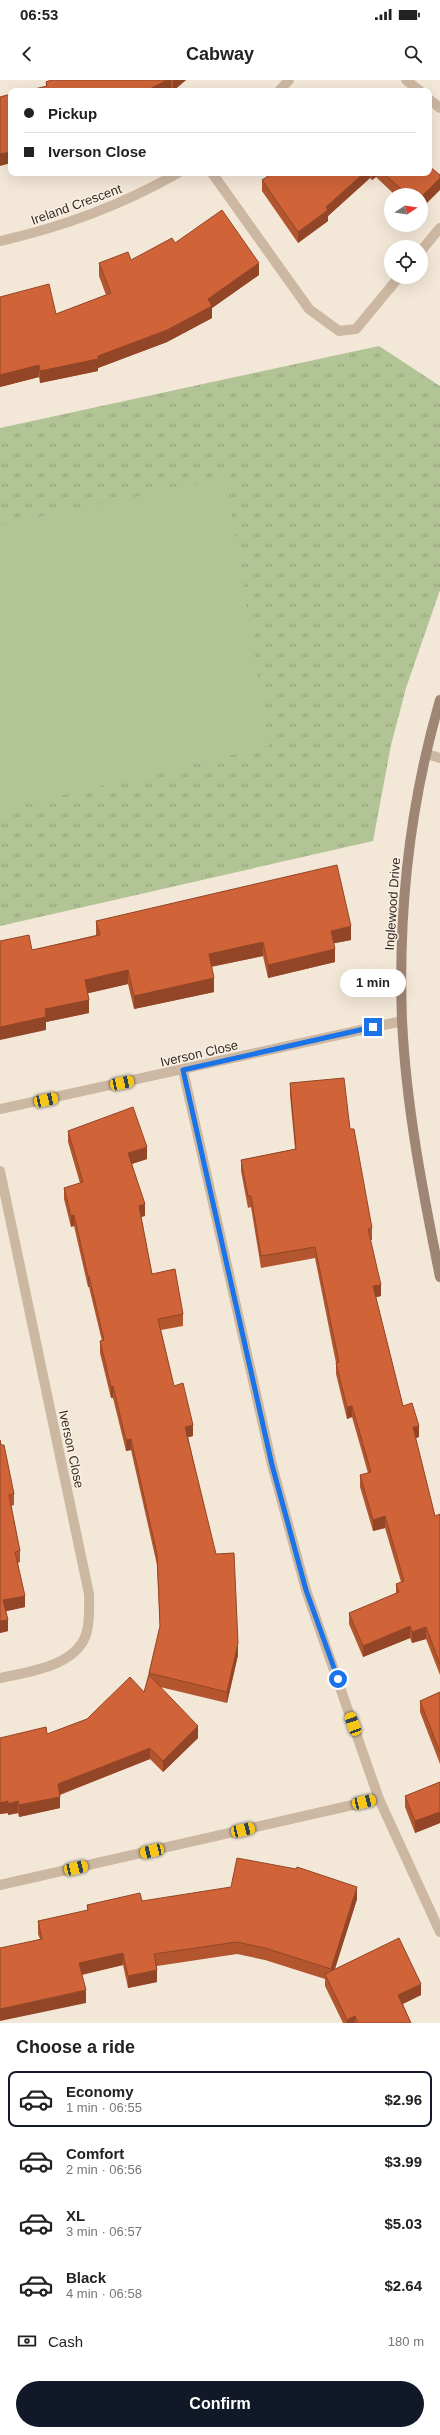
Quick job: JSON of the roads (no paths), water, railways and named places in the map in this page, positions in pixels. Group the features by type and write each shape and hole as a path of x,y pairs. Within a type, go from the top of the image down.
{"street":[{"path":"282,88 289,80"},
{"path":"406,80 416,88"},
{"path":"432,101 440,108"},
{"name":"Ireland Crescent","path":"0,241 35,233 80,219 146,191 173,176"},
{"path":"214,176 309,309 338,331 356,329 393,284"},
{"path":"428,242 440,228"},
{"name":"Inglewood Drive","path":"440,700 426,754 407,867 402,937 402,1021 419,1160 440,1277"},
{"path":"426,754 440,758"},
{"name":"Iverson Close","path":"0,1109 402,1021"},
{"path":"183,1070 272,1465 306,1590 379,1799 440,1932"},
{"name":"Iverson Close","path":"0,1171 89,1594 87,1633 79,1646 54,1666 0,1678"},
{"path":"0,1885 379,1799"}]}
